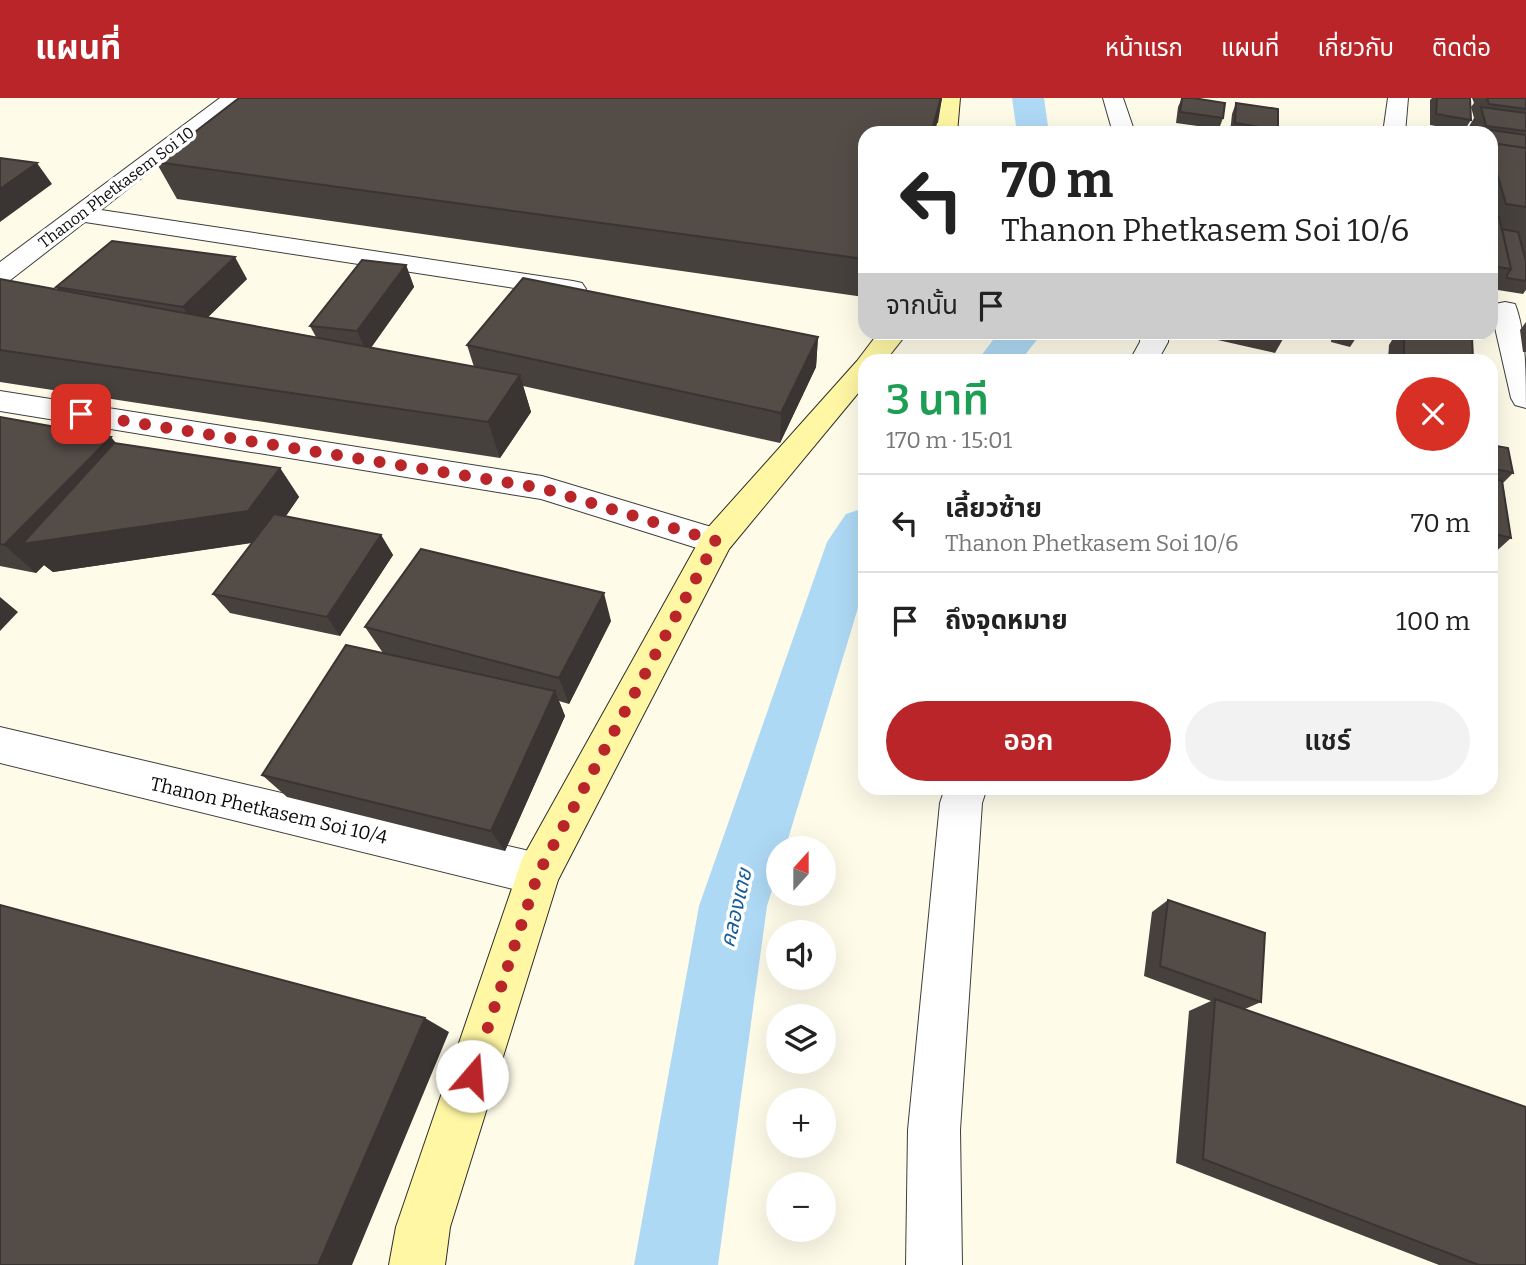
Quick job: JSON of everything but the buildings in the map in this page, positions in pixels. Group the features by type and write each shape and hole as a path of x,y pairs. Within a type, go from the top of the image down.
{"street":[{"name":"Thanon Phetkasem Soi 10","path":"0,275 233,98"},
{"path":"947,126 950,98"},
{"path":"1113,98 1122,126"},
{"path":"1395,126 1398,98"},
{"path":"81,214 591,292"},
{"path":"1507,310 1526,398"},
{"path":"876,354 887,340"},
{"path":"417,1265 423,1227 538,874 716,541 858,375"},
{"path":"0,401 542,488 716,541"},
{"name":"Thanon Phetkasem Soi 10/4","path":"0,745 538,874"},
{"path":"934,1265 934,1130 964,795"}],"waterway":[{"name":"คลองเตย","path":"1028,98 1032,126"},
{"name":"คลองเตย","path":"1004,354 1015,340"},
{"name":"คลองเตย","path":"676,1265 733,906 853,542 858,535"}],"route":[{"path":"81,414 542,488 716,541 538,874 472,1076"}]}
